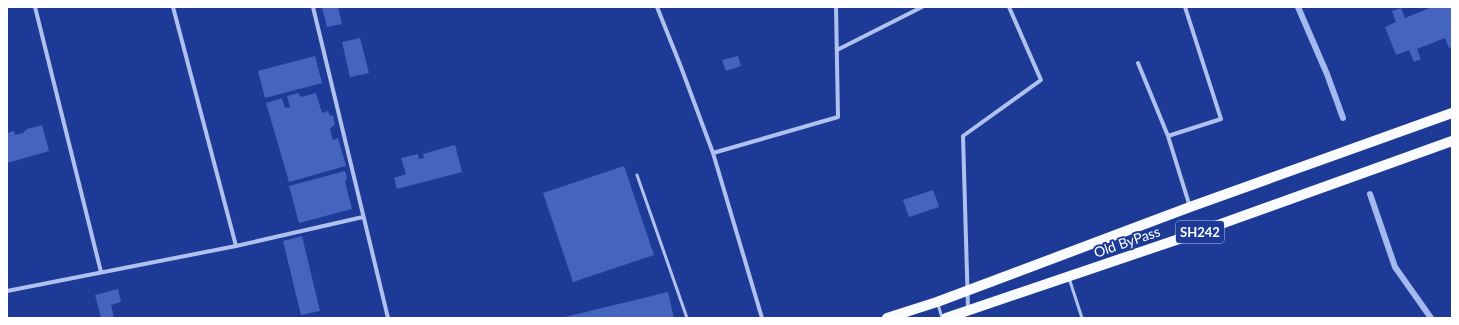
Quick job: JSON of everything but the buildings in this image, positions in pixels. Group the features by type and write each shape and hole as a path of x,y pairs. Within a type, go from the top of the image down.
{"main road":[{"path":"887,318 937,302 1190,207 1452,113"},
{"name":"Old ByPass","path":"946,318 1179,239 1452,141"}],"street":[{"path":"35,7 100,272"},
{"path":"173,7 236,246"},
{"path":"313,7 388,318"},
{"path":"657,7 713,153 762,318"},
{"path":"713,153 838,118 836,7"},
{"path":"837,50 922,7"},
{"path":"968,311 963,136 1041,80 1009,7"},
{"path":"1168,136 1221,119 1185,7"},
{"path":"1138,63 1168,136 1190,207"},
{"path":"7,291 236,246 363,217"}],"lane":[{"path":"636,175 687,318"},
{"path":"1069,276 1082,318"},
{"path":"937,302 942,318"}],"waterway":[{"path":"1298,7 1327,74 1343,118"},
{"path":"1370,194 1395,267 1431,318"}]}
